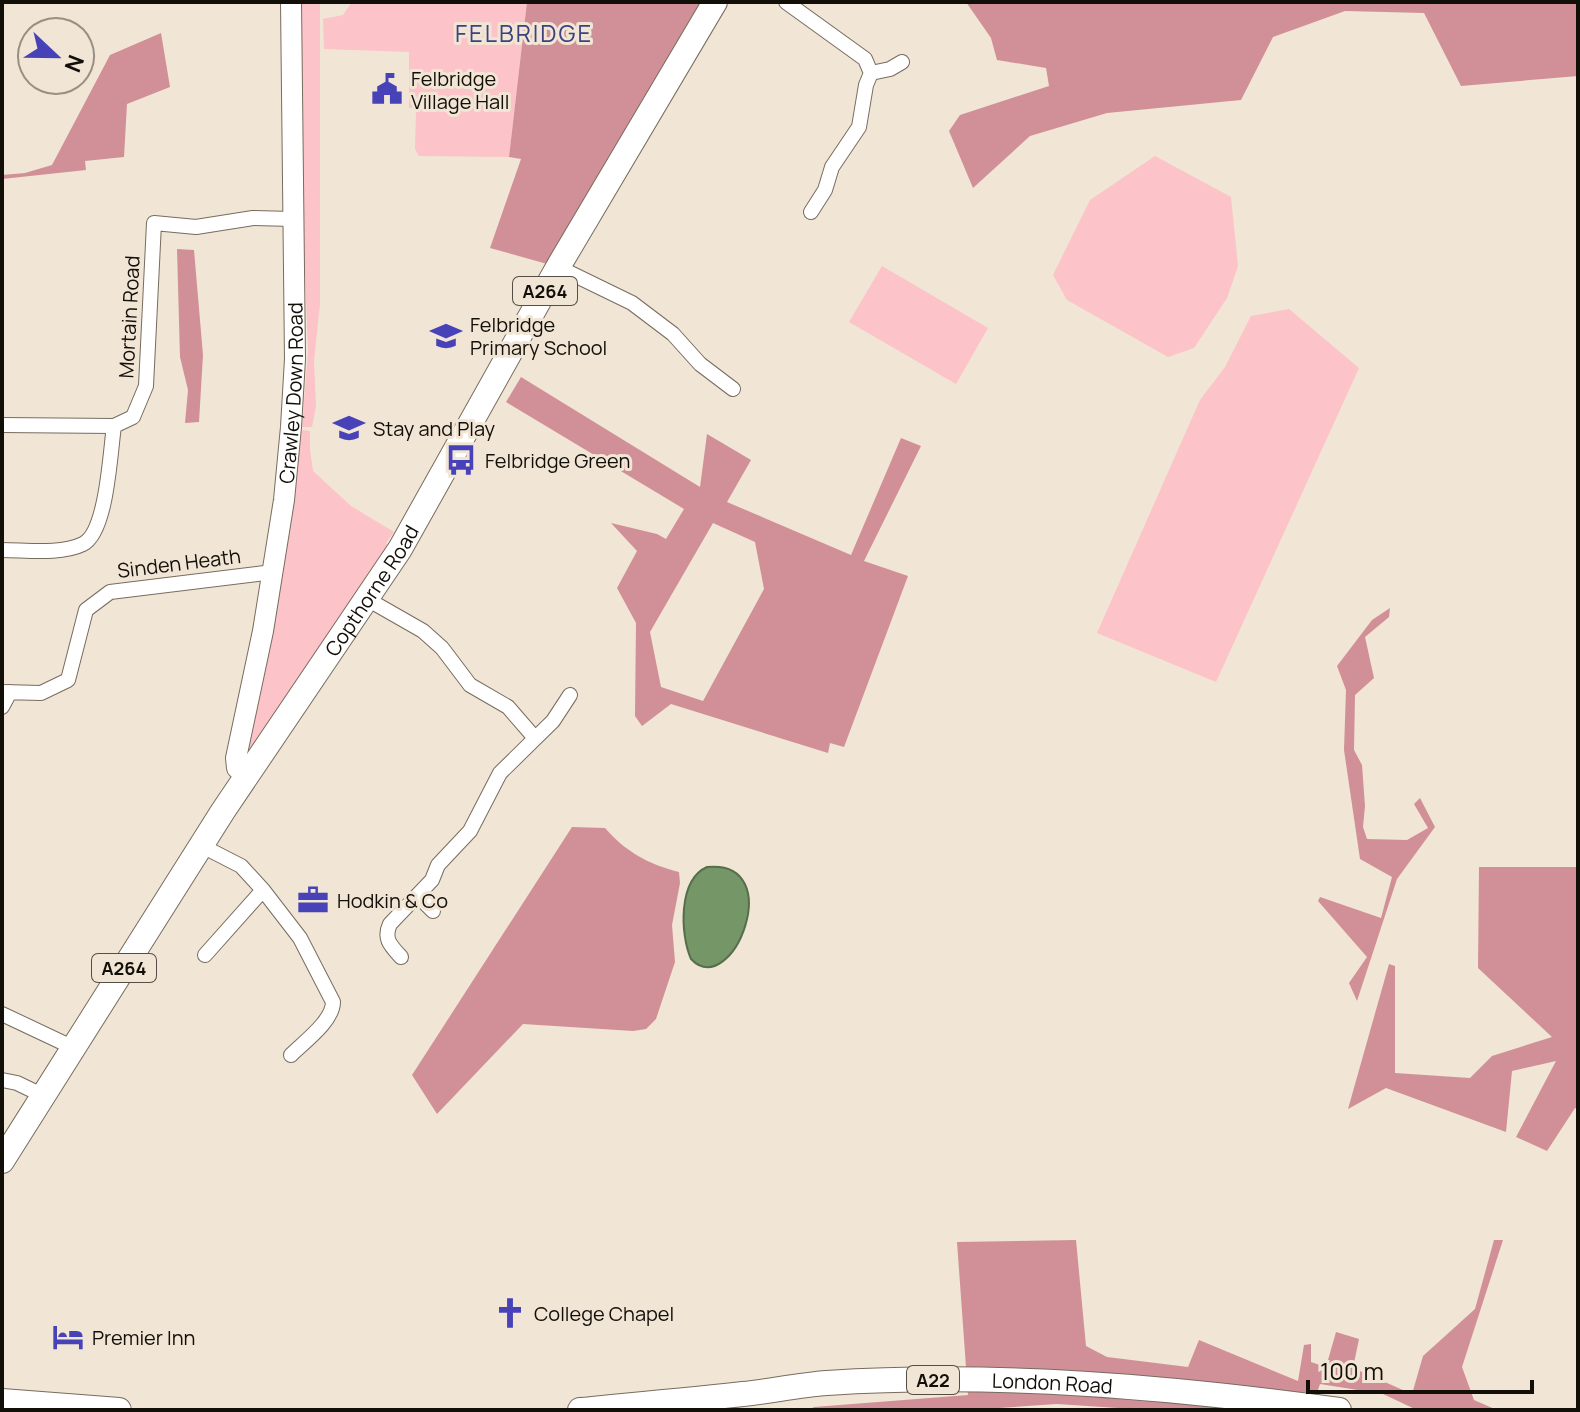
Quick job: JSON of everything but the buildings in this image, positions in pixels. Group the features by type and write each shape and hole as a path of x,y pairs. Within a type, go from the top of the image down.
{"highway":[{"name":"Copthorne Road","path":"2,1161 200,845 400,549 558,267 715,2"},
{"name":"London Road","path":"580,1410 684,1405 824,1383 967,1378 1093,1385 1339,1410"},
{"path":"2,1401 119,1410"}],"street":[{"name":"Crawley Down Road","path":"246,776 237,768 236,758 273,572 288,466 295,359 291,2"},
{"path":"786,2 865,59 871,73 859,127 832,167 825,190 811,212"},
{"path":"871,73 890,69 902,62"},
{"name":"Mortain Road","path":"114,426 133,417 146,386 154,223 196,227 253,218 293,219"},
{"path":"558,267 632,303 673,334 700,364 733,389"},
{"path":"2,425 114,426 102,508 95,533 84,543 63,549 2,550"},
{"name":"Sinden Heath","path":"2,707 6,692 41,693 68,680 86,610 110,592 273,572"},
{"path":"367,599 423,631 442,648 470,685 508,707 534,737"},
{"path":"401,957 387,941 386,931 399,913 432,880 438,865 470,831 500,773 553,721 570,695"},
{"path":"200,845 241,866 263,890 300,938 333,1002 333,1010 327,1018 291,1055"},
{"path":"205,955 263,890"},
{"path":"418,896 433,911"},
{"path":"2,1014 74,1048"},
{"path":"2,1080 17,1083 44,1096"}],"shaded area":[{"path":"302,2 320,2 320,304 314,361 316,406 312,427 302,427 308,352 305,269 300,264"},
{"path":"352,2 527,2 509,157 419,156 415,149 416,108 409,108 409,52 324,49 323,19 343,15"},
{"path":"527,2 715,2 558,267 490,248 521,159 509,157"},
{"path":"966,2 1578,2 1578,76 1461,86 1424,13 1345,11 1273,37 1241,100 1107,113 1030,136 973,188 949,131 960,115 1049,86 1046,68 997,60 991,38"},
{"path":"161,33 170,87 127,104 124,157 85,161 86,170 2,179 2,175 25,173 52,165 88,96 96,96 96,82 110,55"},
{"path":"1155,156 1231,197 1238,266 1227,298 1194,348 1168,357 1067,300 1053,275 1090,200"},
{"path":"177,249 194,250 203,355 199,422 185,423 188,390 180,357"},
{"path":"882,266 988,328 956,384 849,322"},
{"path":"1289,309 1359,368 1216,682 1097,633 1200,400 1225,367 1251,316"},
{"path":"521,377 700,487 707,434 751,460 727,502 851,555 901,438 921,446 864,561 908,576 844,747 830,743 828,753 671,704 642,726 635,716 636,623 617,588 637,551 611,523 666,539 684,509 506,402","holes":["713,523 755,542 764,589 703,701 661,687 650,632"]},
{"path":"302,430 310,431 313,471 351,506 394,532 386,543 390,547 251,748 246,746 271,629"},
{"path":"1390,608 1389,617 1365,637 1374,678 1355,695 1354,750 1362,765 1363,827 1367,839 1407,840 1428,828 1414,804 1420,798 1435,827 1397,879 1357,1001 1349,983 1367,957 1318,901 1320,897 1381,918 1392,877 1360,859 1344,750 1346,690 1337,666 1372,620"},
{"path":"572,827 605,828 638,856 679,872 680,883 672,925 675,962 656,1019 646,1029 633,1031 523,1024 437,1114 412,1075"},
{"path":"707,867 732,870 745,884 749,904 745,926 736,947 722,962 707,967 691,959 685,936 684,908 691,883"},
{"path":"1479,867 1578,867 1578,1109 1575,1108 1547,1151 1516,1137 1556,1061 1512,1071 1506,1132 1386,1088 1348,1109 1389,964 1395,966 1395,1073 1470,1078 1492,1056 1552,1037 1478,968"},
{"path":"1076,1240 1086,1346 1107,1357 1188,1367 1199,1340 1298,1381 1304,1345 1311,1344 1311,1362 1326,1367 1336,1332 1359,1339 1353,1368 1412,1394 1423,1356 1475,1309 1494,1240 1503,1240 1462,1367 1474,1400 1497,1410 1417,1410 1383,1394 1320,1384 1317,1393 1243,1389 1234,1410 1148,1410 1057,1404 969,1410 808,1410 814,1407 968,1395 957,1242"}],"place":[{"name":"Felbridge Village Hall","path":"387,89"},
{"name":"Felbridge Primary School","path":"446,336"},
{"name":"Stay and Play","path":"349,428"},
{"name":"Felbridge Green","path":"461,460"},
{"name":"Hodkin & Co","path":"313,900"},
{"name":"College Chapel","path":"510,1313"},
{"name":"Premier Inn","path":"68,1337"}],"district":[{"name":"FELBRIDGE","path":"524,32"}]}
